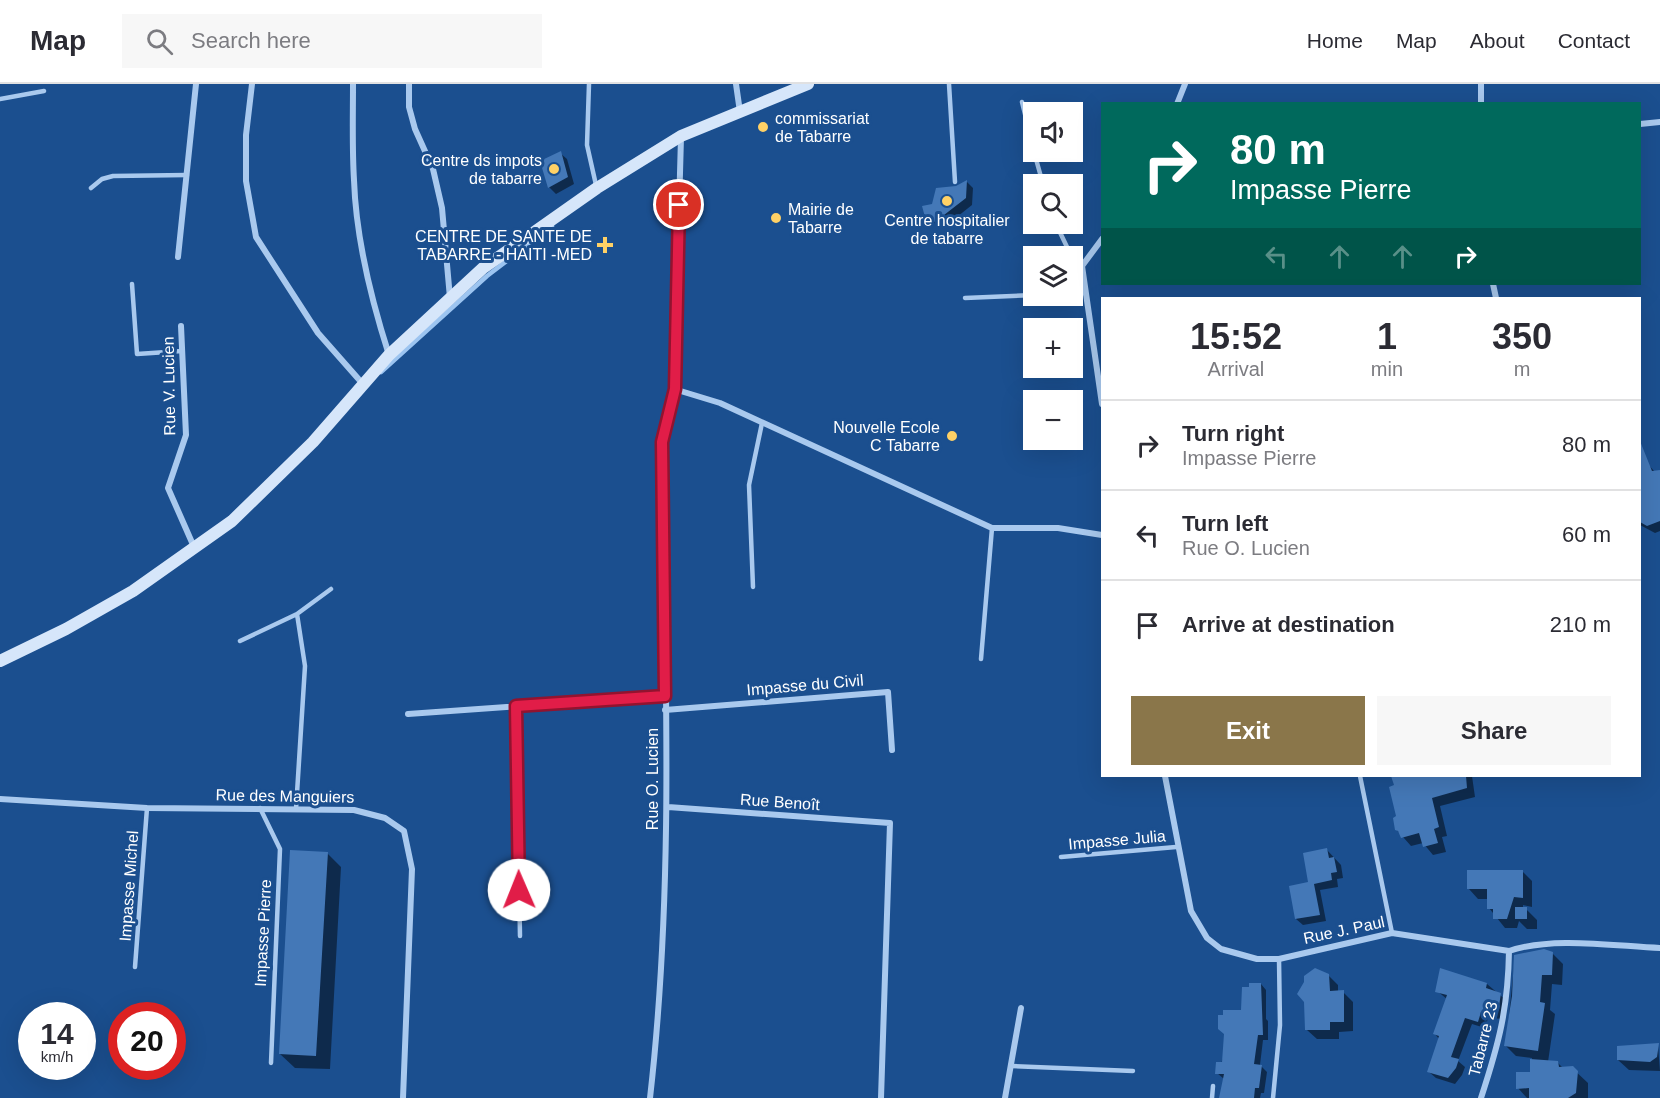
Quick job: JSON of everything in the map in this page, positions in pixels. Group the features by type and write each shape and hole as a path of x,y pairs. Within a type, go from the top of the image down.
{"main road":[{"path":"0,661 66,629 133,591 232,521 313,442 362,383 389,355 483,268 597,188 681,136 808,84"}],"street":[{"path":"178,257 196,84"},
{"path":"252,84 246,135 246,182 256,237 318,333 362,383"},
{"path":"353,84 354,182 360,240 375,311 389,355"},
{"path":"410,84 409,107 415,129 433,169 442,208 450,298"},
{"path":"736,84 740,112"},
{"path":"1178,102 1185,84"},
{"path":"1481,84 1481,102"},
{"path":"1641,124 1660,122"},
{"name":"Rue O. Lucien","path":"650,1098 658,1026 668,807 662,442 675,389 681,136"},
{"path":"1083,265 1101,240"},
{"path":"1083,275 1100,378"},
{"name":"Rue V. Lucien","path":"181,326 186,435 168,488 194,547"},
{"path":"675,389 720,403 992,528 1058,528 1101,535"},
{"name":"Impasse du Civil","path":"665,710 888,692 892,750"},
{"path":"408,714 665,696"},
{"name":"Rue J. Paul","path":"1165,777 1176,847 1191,911 1207,938 1221,949 1237,955 1257,959 1279,959 1392,933 1509,951 1524,946 1550,944 1660,948"},
{"name":"Rue des Manguiers","path":"0,799 147,808 354,810 385,818 404,831 412,869 403,1098"},
{"name":"Rue Benoît","path":"668,807 890,824 880,1098"},
{"name":"Tabarre 23","path":"1481,1098 1500,1039 1508,994 1509,951"},
{"path":"1005,1098 1022,1008"}],"lane":[{"path":"589,84 587,145 597,188"},
{"path":"949,84 955,182"},
{"path":"0,99 44,91"},
{"path":"1022,102 1023,106"},
{"path":"91,188 102,179 113,176 187,175"},
{"path":"132,284 137,354 182,351"},
{"path":"965,298 1023,295"},
{"path":"753,587 749,485 762,423"},
{"path":"981,659 992,528"},
{"path":"240,640 297,614 331,589"},
{"path":"296,809 305,666 297,614"},
{"path":"516,706 520,936"},
{"path":"1360,777 1392,933"},
{"name":"Impasse Michel","path":"135,967 147,808"},
{"name":"Impasse Pierre","path":"260,808 280,849 271,1063"},
{"name":"Impasse Julia","path":"1060,857 1176,847"},
{"path":"1273,1098 1280,1025 1279,959"},
{"path":"1012,1066 1133,1071"},
{"path":"1212,1098 1213,1086"}],"building":[{"name":"Centre ds impots de tabarre","path":"561,151 568,177 548,188 540,161"},
{"name":"Centre hospitalier de tabarre","path":"967,180 966,198 935,222 925,217 922,206 932,204 936,188 956,186"},
{"path":"1641,444 1652,471 1660,470 1660,521 1647,526 1641,523"},
{"path":"1391,777 1466,777 1467,788 1432,798 1439,827 1434,829 1438,843 1423,847 1419,833 1401,838 1395,830 1393,818 1396,816 1389,787 1394,785"},
{"path":"1327,848 1329,858 1334,857 1337,872 1331,873 1332,880 1314,884 1320,915 1295,919 1289,886 1308,882 1303,853"},
{"path":"290,850 328,852 316,1056 279,1054"},
{"path":"1467,870 1523,870 1523,898 1514,897 1507,919 1493,919 1493,909 1487,909 1487,889 1467,889"},
{"path":"1515,907 1527,907 1527,919 1515,919"},
{"path":"1544,949 1553,952 1552,975 1542,975 1540,1002 1545,1003 1538,1051 1504,1046 1512,996 1514,955"},
{"path":"1315,968 1329,974 1330,991 1344,990 1344,1022 1330,1022 1330,1030 1305,1030 1304,1002 1297,994 1304,982 1304,976"},
{"path":"1440,968 1487,983 1486,988 1501,993 1498,1013 1481,1012 1478,1022 1465,1018 1451,1057 1459,1059 1456,1068 1448,1078 1427,1072 1439,1036 1433,1034 1447,995 1435,992"},
{"path":"1249,983 1261,983 1263,1035 1258,1035 1254,1064 1262,1065 1259,1088 1255,1088 1254,1098 1219,1098 1224,1074 1215,1074 1216,1062 1222,1062 1224,1034 1218,1029 1218,1015 1223,1015 1223,1010 1241,1010 1242,987 1249,987"},
{"path":"1659,1043 1657,1057 1650,1062 1617,1060 1617,1046"},
{"path":"1530,1059 1558,1061 1559,1067 1573,1066 1578,1071 1576,1093 1568,1098 1529,1098 1529,1088 1516,1089 1516,1072 1530,1072"}],"waterway":[{"path":"381,372 487,276 552,226"}],"place":[{"name":"commissariat de Tabarre","path":"763,127"},
{"name":"Centre ds impots de tabarre","path":"554,169"},
{"name":"Centre hospitalier de tabarre","path":"947,201"},
{"name":"Mairie de Tabarre","path":"776,218"},
{"name":"CENTRE DE SANTE DE TABARRE - HAITI -MED","path":"605,245"},
{"name":"Nouvelle Ecole C Tabarre","path":"952,436"}],"route":[{"path":"519,890 516,706 665,696 662,442 675,389 679,205"}]}
